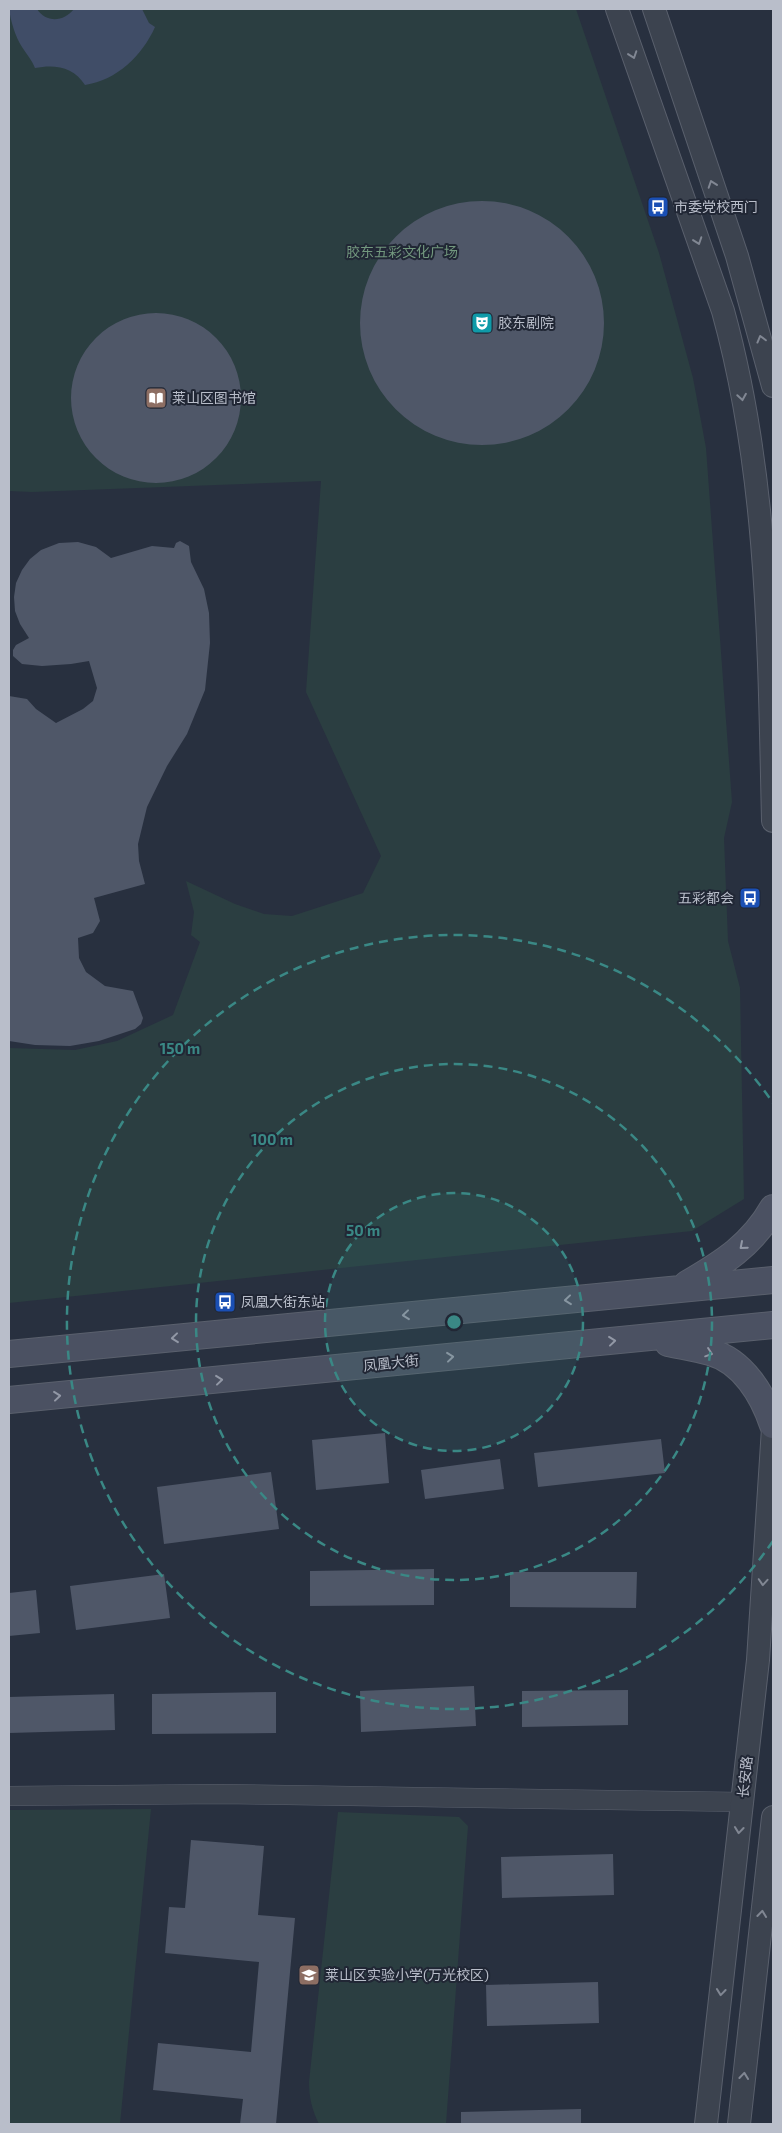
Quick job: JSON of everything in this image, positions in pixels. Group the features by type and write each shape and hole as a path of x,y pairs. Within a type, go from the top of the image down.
{"main road":[{"path":"680,1289 715,1268 745,1246 762,1227 773,1208"},
{"path":"9,1354 773,1280"},
{"name":"凤凰大街","path":"9,1400 773,1325"},
{"path":"645,1338 712,1352 736,1365 751,1381 766,1405 773,1427"}],"street":[{"path":"617,9 723,311 734,351 750,447 771,635 773,822"},
{"path":"654,9 737,256 773,386"},
{"name":"长安路","path":"706,2124 758,1660 773,1427"},
{"path":"9,1796 221,1794 742,1802"},
{"path":"739,2124 773,1817"}],"green space":[{"name":"胶东五彩文化广场","path":"9,9 576,9 659,253 693,378 706,448 732,802 724,838 728,941 740,988 744,1199 692,1231 9,1303 9,1048 75,1050 117,1041 173,1015 200,942 191,935 194,912 186,881 235,904 264,914 292,916 363,893 381,856 306,692 321,481 32,492 9,491"},
{"path":"151,1809 120,2124 9,2124 9,1810"},
{"path":"338,1812 459,1817 468,1826 446,2124 319,2124 314,2114 309,2082"}],"water":[{"path":"9,9 37,9 45,17 55,19 65,16 74,9 142,9 149,23 155,27 143,48 127,65 108,78 85,85 75,74 63,68 50,66 35,68 17,38"}],"building":[{"name":"胶东剧院","path":"482,201 506,204 529,211 550,222 568,237 583,255 594,276 601,299 604,323 601,347 594,370 583,391 568,409 550,424 529,435 506,442 482,445 458,442 435,435 414,424 396,409 381,391 370,370 363,347 360,323 363,299 370,276 381,255 396,237 414,222 435,211 458,204"},
{"name":"莱山区图书馆","path":"156,313 181,317 196,323 216,338 231,358 239,381 241,398 237,423 231,438 216,458 196,473 173,481 156,483 131,479 116,473 96,458 81,438 73,415 71,398 75,373 81,358 96,338 116,323 139,315"},
{"path":"180,541 189,546 191,562 204,589 209,613 210,643 205,690 187,734 167,766 147,807 138,844 139,861 145,884 94,898 100,921 93,933 78,938 79,958 86,972 105,986 133,991 143,1018 141,1024 135,1029 99,1041 70,1046 35,1045 9,1041 9,696 27,699 36,709 56,723 83,709 93,701 97,688 89,661 42,666 22,664 13,656 13,650 16,645 29,638 20,624 15,611 16,583 30,559 41,550 59,543 78,542 96,547 111,558 152,546 174,548 176,543"},
{"path":"385,1433 389,1483 316,1490 312,1440"},
{"path":"661,1439 665,1473 538,1487 534,1453"},
{"path":"500,1459 504,1489 425,1499 421,1470"},
{"path":"271,1472 279,1529 164,1544 157,1487"},
{"path":"434,1569 434,1605 310,1606 310,1571"},
{"path":"510,1572 637,1572 636,1608 510,1607"},
{"path":"164,1574 170,1618 76,1630 70,1586"},
{"path":"36,1590 40,1633 9,1636 9,1593"},
{"path":"474,1686 476,1726 361,1732 360,1691"},
{"path":"628,1690 628,1725 522,1727 522,1691"},
{"path":"276,1692 276,1733 152,1734 152,1694"},
{"path":"114,1694 115,1730 9,1733 9,1697"},
{"path":"191,1840 264,1846 258,1915 295,1918 276,2124 240,2124 243,2099 153,2090 158,2043 251,2052 259,1962 165,1953 169,1907 185,1908"},
{"path":"613,1854 614,1895 502,1898 501,1857"},
{"path":"598,1982 599,2023 487,2026 486,1985"},
{"path":"581,2109 581,2124 461,2124 461,2112"}],"place":[{"name":"市委党校西门","path":"658,207"},
{"name":"胶东剧院","path":"482,323"},
{"name":"莱山区图书馆","path":"156,398"},
{"name":"五彩都会","path":"750,898"},
{"name":"凤凰大街东站","path":"225,1302"},
{"name":"莱山区实验小学(万光校区)","path":"309,1975"}]}
